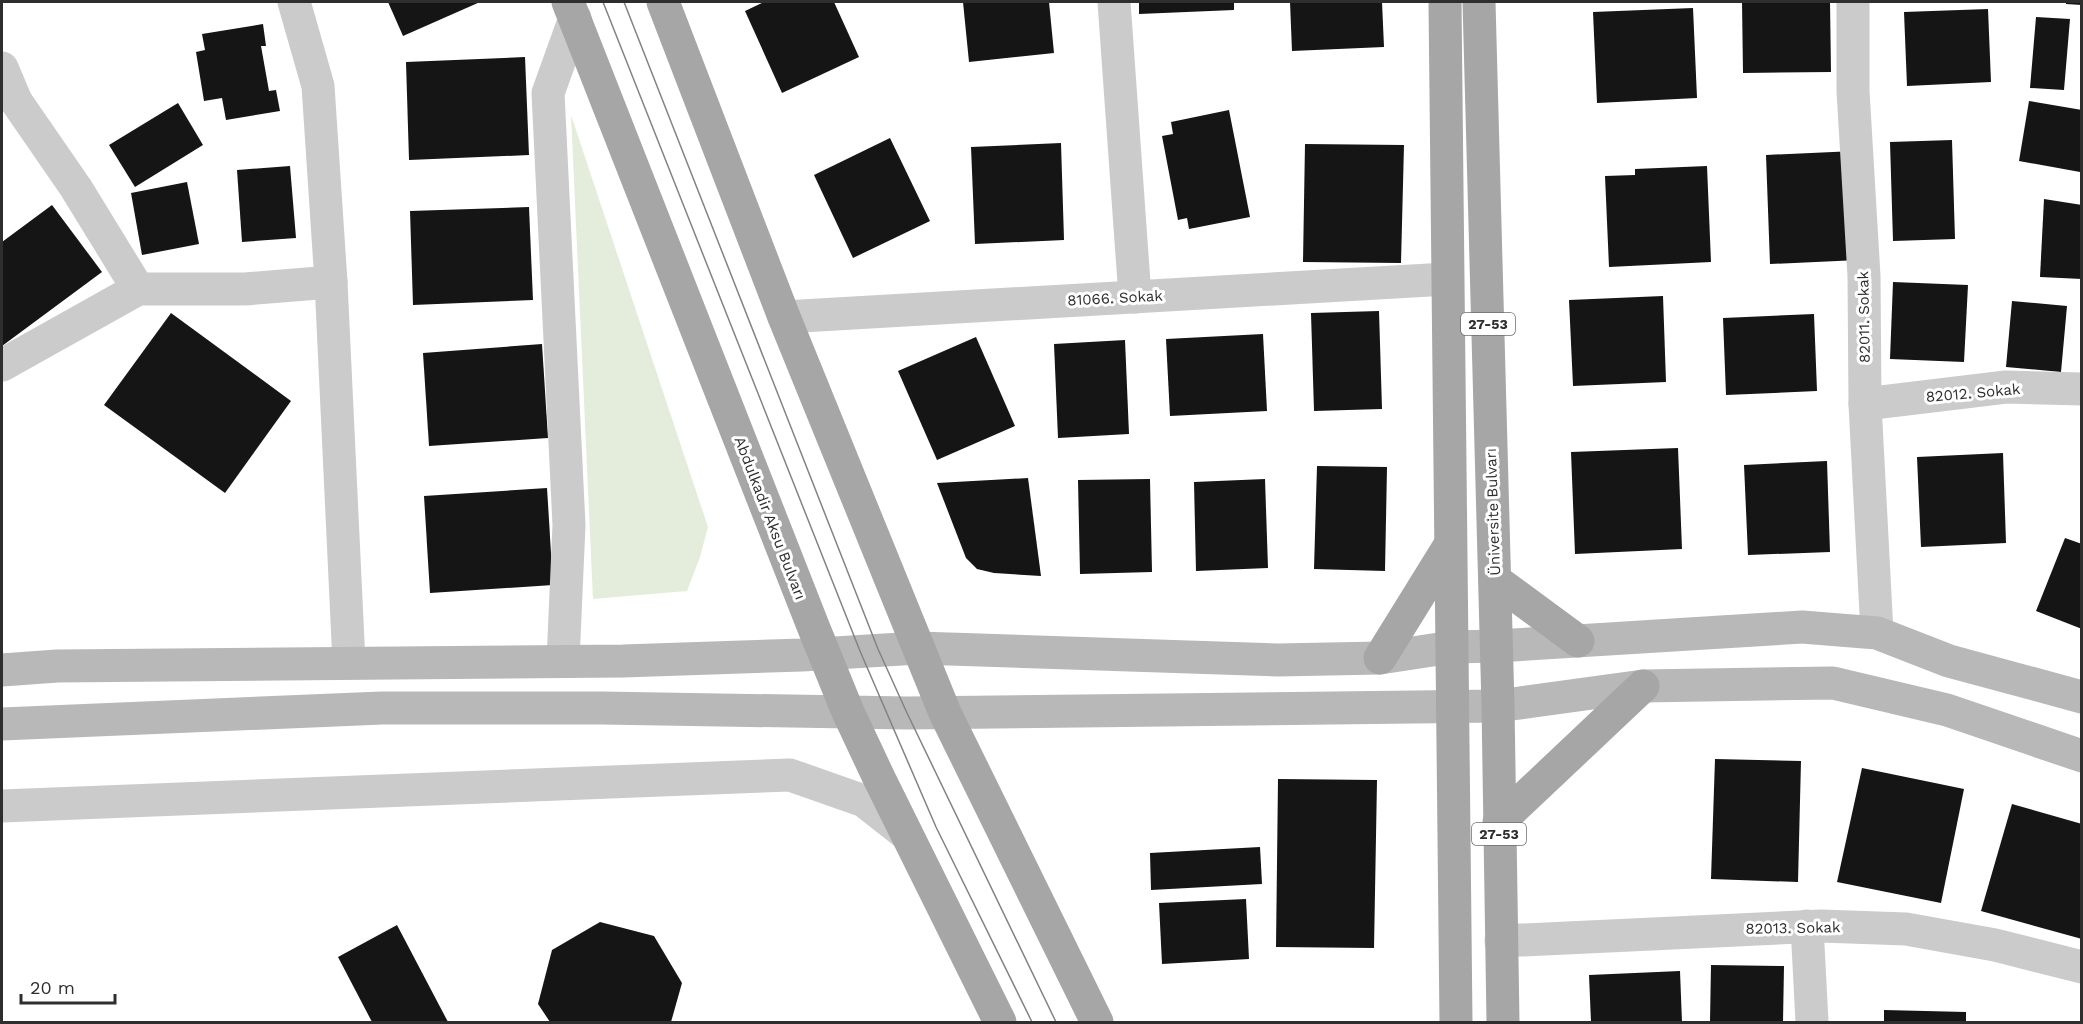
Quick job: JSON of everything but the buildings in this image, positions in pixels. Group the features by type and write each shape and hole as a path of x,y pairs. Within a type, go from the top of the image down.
{"main road":[{"path":"663,2 784,317 945,713 1097,1023"},
{"path":"1445,2 1456,1023"},
{"name":"Üniversite Bulvarı","path":"1479,2 1497,646 1503,1023"},
{"name":"Abdulkadir Aksu Bulvarı","path":"571,10 848,712 1000,1023"},
{"path":"1380,658 1450,545"},
{"path":"1495,580 1578,641"},
{"path":"2,670 57,666 623,661 918,648 1278,660 1380,658 1452,647 1802,627 1877,633 1949,661 2082,698"},
{"path":"2,724 382,708 602,708 945,713 1498,706 1643,686 1833,683 1947,710 2082,756"},
{"path":"1499,822 1643,686"}],"street":[{"path":"294,2 318,86 331,282 349,663"},
{"path":"1114,2 1135,297"},
{"name":"82011. Sokak","path":"1853,2 1853,91 1864,276 1865,404 1877,633"},
{"path":"563,661 569,525 548,93 571,10"},
{"path":"2,68 16,101 76,188 138,289"},
{"name":"81066. Sokak","path":"784,317 1447,279"},
{"path":"2,365 138,289 245,289 331,282"},
{"name":"82012. Sokak","path":"1865,404 2006,387 2082,389"},
{"path":"2,806 790,775 864,801 906,834"},
{"path":"1807,926 1812,1023"},
{"name":"82013. Sokak","path":"1501,941 1807,926 1906,929 1995,945 2082,968"}],"green space":[{"path":"571,115 708,527 687,591 593,599"}],"tram line":[{"path":"603,2 860,651 936,827 1032,1022"},
{"path":"624,2 878,649 1056,1022"}]}
